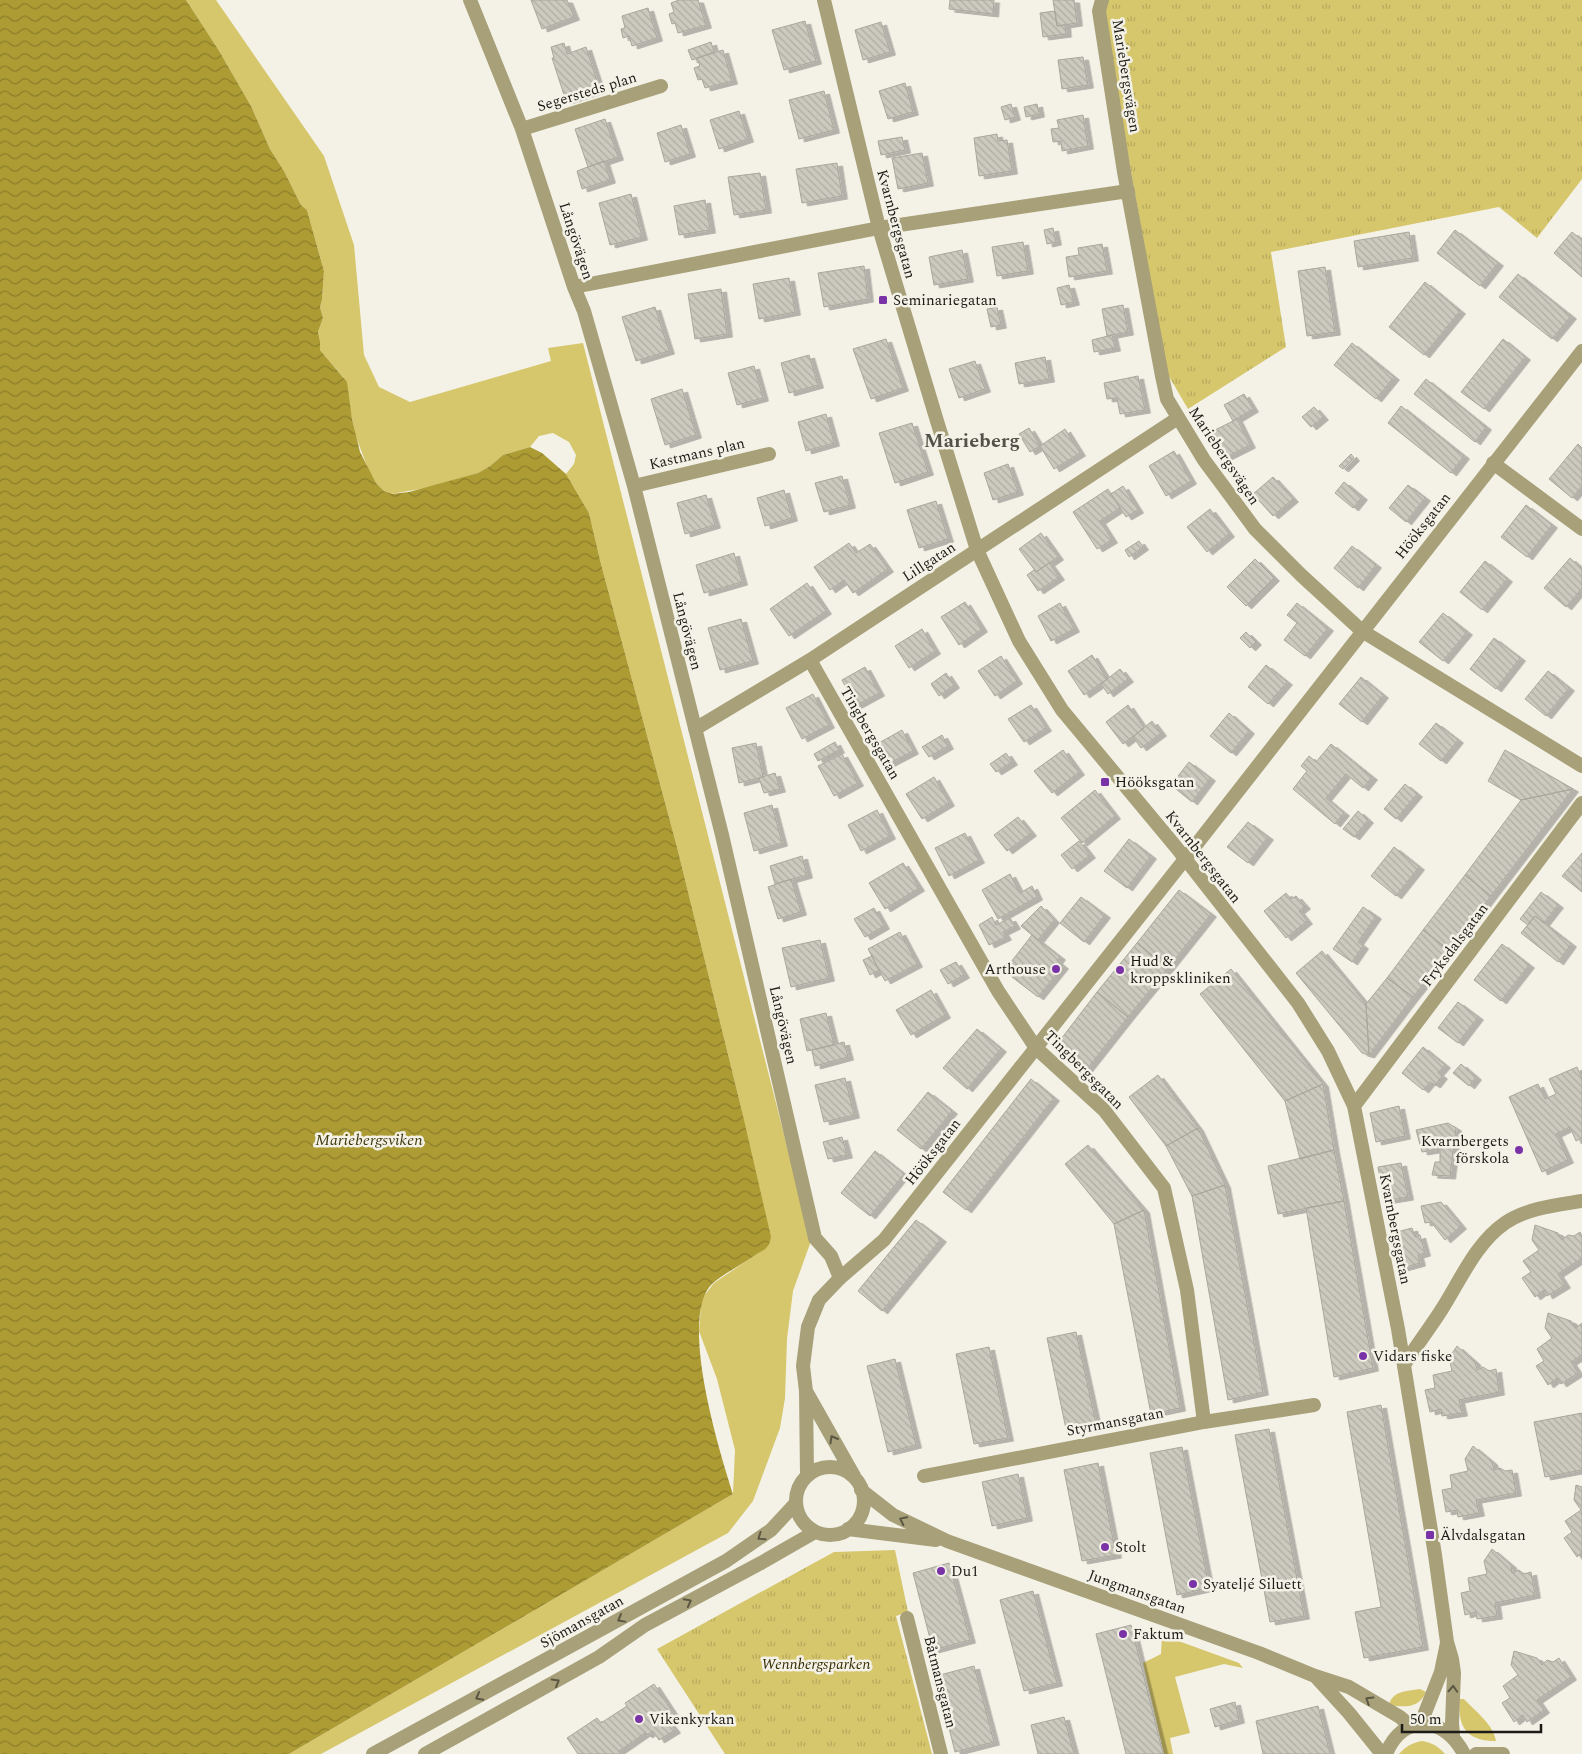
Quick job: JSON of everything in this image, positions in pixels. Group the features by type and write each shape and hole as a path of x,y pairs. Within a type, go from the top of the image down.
{"street":[{"name":"Långövägen","path":"470,0 522,129 574,287 584,311 634,486 724,845 815,1238 830,1256 840,1278"},
{"name":"Kvarnbergsgatan","path":"824,0 879,228 977,550 1019,642 1062,710 1185,860 1298,1003 1328,1051 1354,1106 1398,1329 1435,1555 1447,1642 1452,1659 1454,1673 1453,1736"},
{"name":"Mariebergsvägen","path":"1102,0 1099,11 1128,191 1167,399 1204,460 1255,529 1362,632 1582,766"},
{"name":"Segersteds plan","path":"522,129 661,86"},
{"path":"574,287 879,228 1128,191"},
{"name":"Hööksgatan","path":"807,1475 804,1366 808,1327 819,1300 840,1278 884,1240 1185,860 1582,350"},
{"name":"Lillgatan","path":"695,729 810,660 1178,418"},
{"name":"Kastmans plan","path":"634,486 768,454"},
{"path":"1493,463 1582,529"},
{"name":"Tingbergsgatan","path":"810,660 998,991 1036,1048 1104,1110 1164,1188 1187,1290 1204,1422"},
{"name":"Fryksdalsgatan","path":"1354,1106 1582,803"},
{"path":"1404,1365 1442,1309 1472,1259 1506,1223 1526,1213 1582,1201"},
{"name":"Hööksgatan","path":"806,1390 859,1486"},
{"name":"Styrmansgatan","path":"924,1476 1204,1422 1314,1405"},
{"path":"831,1468 841,1470 850,1474 859,1486 863,1508 855,1524 848,1530 838,1534 826,1535 815,1532 802,1520 796,1503 800,1486 807,1475 820,1469 831,1468"},
{"name":"Jungmansgatan","path":"859,1486 893,1515 946,1541 1349,1687 1415,1725"},
{"name":"Sjömansgatan","path":"373,1754 726,1561 771,1530 796,1503"},
{"name":"Jungmansgatan","path":"848,1530 946,1541"},
{"path":"425,1754 599,1657 645,1625 815,1532"},
{"name":"Båtmansgatan","path":"907,1618 941,1754"},
{"name":"Kvarnbergsgatan","path":"1415,1725 1438,1679 1447,1642"},
{"name":"Jungmansgatan","path":"1315,1676 1349,1713 1382,1754"},
{"path":"1386,1754 1393,1740 1400,1732 1415,1725 1438,1727 1453,1736 1464,1754"},
{"path":"1476,1754 1503,1754"}],"green space":[{"path":"186,0 216,0 324,156 354,245 364,355 379,387 410,402 551,361 548,348 583,343 811,1241 793,1291 787,1339 785,1398 780,1428 753,1501 728,1533 321,1754 289,1754 733,1494 735,1450 717,1379 699,1331 701,1305 704,1296 714,1283 767,1247 741,1107 677,847 589,513 566,474 574,464 576,455 569,442 553,433 539,436 530,447 503,455 478,473 431,487 391,494 384,491 376,483 369,471 356,437 343,377 320,350 318,332 323,318 320,307 324,271 307,210 301,205 284,171 270,149 251,106 218,49"},
{"path":"1107,0 1582,0 1582,179 1537,238 1499,207 1271,252 1286,347 1188,409 1167,373 1103,15"},
{"name":"Wennbergsparken","path":"895,1550 908,1612 896,1616 932,1754 725,1754 657,1649 834,1552"},
{"path":"1162,1635 1239,1663 1243,1668 1224,1664 1175,1677 1190,1733 1170,1738 1173,1754 1164,1754 1143,1663 1161,1654"},
{"path":"1420,1689 1426,1692 1423,1698 1415,1704 1410,1706 1389,1705 1397,1694"},
{"path":"1460,1699 1464,1699 1483,1718 1491,1729 1496,1741 1478,1738 1466,1730 1462,1725 1460,1717"},
{"path":"1422,1741 1435,1745 1445,1754 1399,1754 1409,1745"}],"water":[{"name":"Mariebergsviken","path":"0,0 186,0 218,49 251,106 270,149 284,171 301,205 307,210 324,271 320,307 323,318 318,332 320,350 347,382 352,419 360,452 376,483 384,491 392,494 409,492 478,473 503,455 530,447 542,453 566,474 589,513 677,847 771,1237 769,1245 764,1250 713,1283 703,1300 699,1324 700,1353 711,1418 733,1494 289,1754 0,1754"}],"building":[{"path":"531,0 567,0 574,17 542,29"},
{"path":"679,0 698,0 706,25 678,33 675,23 672,24 669,14 674,12 671,3"},
{"path":"950,0 994,0 993,14 949,9"},
{"path":"1053,0 1074,0 1077,23 1057,26"},
{"path":"648,8 657,38 632,46 629,36 623,38 621,29 625,28 622,16"},
{"path":"1055,11 1057,26 1065,25 1066,34 1043,37 1040,13"},
{"path":"805,21 816,61 784,70 772,30"},
{"path":"881,22 890,52 863,60 855,30"},
{"path":"711,42 714,52 692,60 688,50"},
{"path":"564,43 567,54 586,47 600,90 566,101 552,58 554,58 551,47"},
{"path":"723,50 732,81 705,88 702,79 698,80 694,68 700,66 697,58"},
{"path":"1083,57 1088,85 1062,89 1058,60"},
{"path":"905,83 913,112 888,119 879,91"},
{"path":"824,91 834,130 799,139 789,100"},
{"path":"1011,104 1015,117 1005,120 1001,107"},
{"path":"1037,104 1039,114 1026,117 1024,107"},
{"path":"739,111 748,139 719,149 710,120"},
{"path":"1083,115 1088,146 1062,151 1061,141 1053,142 1051,129 1059,128 1057,120"},
{"path":"605,119 618,157 588,167 575,129"},
{"path":"681,125 690,154 665,162 657,133"},
{"path":"997,134 998,141 1007,140 1012,171 979,176 974,138"},
{"path":"902,137 905,150 881,155 878,141"},
{"path":"922,153 928,183 898,189 892,158"},
{"path":"604,161 610,180 582,189 577,171"},
{"path":"837,163 842,196 802,203 796,169"},
{"path":"760,173 766,210 734,215 728,177"},
{"path":"631,194 642,237 610,245 599,203"},
{"path":"705,200 710,230 679,235 674,206"},
{"path":"1053,228 1056,242 1047,244 1044,230"},
{"path":"1455,230 1498,263 1480,286 1437,253"},
{"path":"1409,232 1413,258 1358,267 1354,241"},
{"path":"1572,232 1582,240 1582,277 1554,253"},
{"path":"1023,242 1028,271 997,276 992,247"},
{"path":"1102,244 1107,271 1069,277 1066,257 1079,255 1078,248"},
{"path":"962,250 968,279 934,285 929,257"},
{"path":"864,266 868,299 824,307 818,273"},
{"path":"1325,267 1335,332 1307,336 1298,271"},
{"path":"1518,274 1571,316 1552,339 1499,297"},
{"path":"789,278 795,312 759,319 753,284"},
{"path":"1425,282 1460,311 1424,355 1389,327"},
{"path":"1069,285 1074,302 1061,305 1057,288"},
{"path":"721,289 727,334 695,339 688,294"},
{"path":"1123,305 1128,332 1107,336 1102,309"},
{"path":"655,307 669,351 636,361 622,317"},
{"path":"997,307 1001,325 991,327 987,309"},
{"path":"1112,335 1115,348 1094,352 1092,340"},
{"path":"886,339 903,388 871,399 853,349"},
{"path":"1503,339 1525,357 1484,409 1461,392"},
{"path":"1352,343 1394,377 1376,399 1334,365"},
{"path":"809,355 818,385 789,393 781,363"},
{"path":"1045,357 1049,379 1019,384 1015,363"},
{"path":"975,361 985,389 959,398 949,369"},
{"path":"754,366 763,398 737,405 728,373"},
{"path":"1138,376 1145,410 1120,414 1117,398 1107,399 1104,383"},
{"path":"1426,379 1486,427 1475,442 1414,394"},
{"path":"682,389 696,435 665,445 651,399"},
{"path":"1244,394 1253,409 1233,421 1224,405"},
{"path":"1401,406 1464,456 1451,473 1388,423"},
{"path":"1314,407 1323,417 1311,427 1302,417"},
{"path":"826,414 834,443 806,451 798,422"},
{"path":"1237,419 1250,445 1224,458 1211,432"},
{"path":"912,423 928,472 895,483 879,433"},
{"path":"1029,428 1040,446 1030,452 1019,434"},
{"path":"1065,429 1080,453 1054,469 1040,446"},
{"path":"1578,444 1582,448 1582,486 1572,498 1549,479"},
{"path":"1174,451 1191,481 1166,496 1149,466"},
{"path":"1351,454 1354,458 1343,469 1339,466"},
{"path":"1008,464 1018,492 993,500 984,473"},
{"path":"842,476 850,505 824,512 815,483"},
{"path":"1273,477 1293,499 1273,516 1253,494"},
{"path":"1344,482 1362,497 1353,508 1335,493"},
{"path":"1408,485 1425,498 1406,522 1389,508"},
{"path":"1123,486 1138,510 1126,517 1111,494"},
{"path":"1108,489 1120,508 1100,521 1112,540 1097,549 1073,512"},
{"path":"784,490 792,518 765,526 757,498"},
{"path":"706,495 715,525 685,534 677,503"},
{"path":"936,501 948,539 919,548 907,510"},
{"path":"1526,505 1552,525 1527,557 1501,537"},
{"path":"1210,509 1229,534 1207,552 1187,527"},
{"path":"1041,533 1058,557 1036,572 1019,549"},
{"path":"1139,541 1143,547 1129,557 1125,550"},
{"path":"849,543 856,553 870,544 888,569 853,593 844,580 830,590 814,567"},
{"path":"1352,546 1376,565 1358,588 1334,568"},
{"path":"734,553 742,582 704,593 696,565"},
{"path":"1570,558 1582,569 1582,588 1566,607 1544,588"},
{"path":"1255,559 1274,578 1246,606 1227,587"},
{"path":"1485,561 1507,579 1482,610 1460,592"},
{"path":"1049,563 1059,577 1038,591 1027,575 1034,570 1036,572"},
{"path":"807,583 826,611 789,636 770,609"},
{"path":"965,602 982,629 959,645 941,617"},
{"path":"1060,603 1074,629 1051,641 1038,616"},
{"path":"1297,603 1328,628 1305,656 1284,640 1297,623 1287,615"},
{"path":"1443,613 1467,632 1443,661 1419,642"},
{"path":"741,619 753,661 720,670 708,628"},
{"path":"922,629 935,651 909,668 895,646"},
{"path":"1246,632 1256,642 1250,648 1240,638"},
{"path":"1494,638 1520,658 1496,689 1470,669"},
{"path":"1092,655 1107,679 1084,695 1068,671"},
{"path":"1001,656 1017,681 995,696 978,671"},
{"path":"1266,665 1287,682 1268,704 1248,687"},
{"path":"865,667 879,693 855,706 842,680"},
{"path":"1120,669 1128,679 1108,694 1101,684"},
{"path":"1548,671 1569,688 1546,716 1525,699"},
{"path":"946,673 954,685 939,696 931,684"},
{"path":"1361,677 1383,695 1362,722 1339,704"},
{"path":"813,694 829,725 802,739 786,708"},
{"path":"1031,705 1046,728 1024,742 1008,719"},
{"path":"1128,705 1144,728 1123,744 1106,722"},
{"path":"1229,713 1249,731 1231,753 1210,736"},
{"path":"1152,721 1161,733 1141,748 1133,737"},
{"path":"1436,723 1458,740 1441,761 1419,744"},
{"path":"902,730 913,751 888,764 877,744"},
{"path":"942,735 948,746 929,757 922,747"},
{"path":"835,742 839,750 818,761 814,754"},
{"path":"756,743 763,777 739,783 732,748"},
{"path":"1331,744 1372,777 1363,788 1346,774 1326,798 1344,813 1335,824 1293,789 1307,771 1301,766 1309,756 1316,762"},
{"path":"1063,750 1079,772 1052,793 1034,771"},
{"path":"1505,750 1573,789 1521,800 1488,781"},
{"path":"1006,753 1012,762 996,772 990,764"},
{"path":"842,754 858,783 834,796 818,766"},
{"path":"1189,762 1210,778 1192,802 1171,785"},
{"path":"775,773 780,789 764,793 759,778"},
{"path":"934,777 949,803 922,819 906,794"},
{"path":"1405,784 1417,794 1396,819 1384,809"},
{"path":"1573,789 1491,896 1465,875 1521,800"},
{"path":"1095,790 1115,816 1082,843 1061,818"},
{"path":"772,805 782,843 754,851 744,813"},
{"path":"877,810 890,836 861,851 848,825"},
{"path":"1358,811 1368,820 1354,837 1343,829"},
{"path":"1018,817 1031,833 1007,851 994,835"},
{"path":"1248,822 1268,837 1248,863 1227,847"},
{"path":"965,833 979,860 949,876 935,848"},
{"path":"1129,839 1151,856 1127,888 1104,871"},
{"path":"1079,841 1090,855 1072,869 1061,855"},
{"path":"1394,847 1419,867 1396,896 1371,876"},
{"path":"1582,853 1582,892 1562,876"},
{"path":"802,856 807,875 775,884 770,866"},
{"path":"903,863 919,888 885,909 869,883"},
{"path":"1010,874 1020,893 1032,886 1037,897 998,919 982,890"},
{"path":"1465,875 1491,896 1450,951 1423,930"},
{"path":"791,879 801,912 778,919 768,887"},
{"path":"1179,890 1211,914 1168,968 1137,943"},
{"path":"1541,892 1558,905 1544,923 1535,916 1528,925 1520,919"},
{"path":"1286,893 1291,899 1296,896 1305,906 1299,911 1307,921 1286,938 1264,911"},
{"path":"1081,897 1105,915 1084,942 1060,923"},
{"path":"1041,906 1054,920 1038,940 1021,926"},
{"path":"1363,907 1376,916 1358,942 1363,946 1352,962 1333,949"},
{"path":"874,908 884,926 865,937 854,919"},
{"path":"1535,916 1571,944 1558,962 1521,933"},
{"path":"992,917 996,925 1010,918 1015,926 1003,932 1006,937 989,945 979,925"},
{"path":"1423,930 1450,951 1413,997 1387,978"},
{"path":"900,932 917,964 885,981 868,949"},
{"path":"1032,935 1060,957 1057,961 1063,966 1038,997 1012,977 1019,969 1011,962"},
{"path":"820,940 829,978 791,987 782,948"},
{"path":"1137,943 1168,968 1128,1017 1097,992"},
{"path":"1502,944 1529,965 1501,1001 1474,980"},
{"path":"1322,951 1366,1004 1369,1055 1362,1053 1296,973"},
{"path":"872,956 879,970 870,975 863,960"},
{"path":"956,962 964,975 948,984 940,970"},
{"path":"1231,969 1323,1084 1285,1101 1200,994"},
{"path":"1387,978 1413,997 1369,1055 1366,1004"},
{"path":"931,990 945,1015 911,1035 896,1010"},
{"path":"1097,992 1128,1017 1087,1069 1058,1043"},
{"path":"1458,1002 1478,1017 1458,1043 1438,1028"},
{"path":"826,1013 834,1045 807,1051 800,1019"},
{"path":"977,1029 1001,1049 967,1089 943,1068"},
{"path":"844,1042 848,1057 815,1066 812,1050"},
{"path":"1423,1047 1445,1065 1438,1073 1442,1076 1435,1085 1430,1082 1423,1090 1402,1073"},
{"path":"1461,1064 1476,1077 1469,1086 1453,1073"},
{"path":"1577,1067 1582,1079 1582,1138 1576,1141 1570,1127 1556,1134 1568,1160 1542,1172 1509,1097 1538,1084 1545,1099 1556,1094 1549,1079"},
{"path":"1158,1075 1198,1128 1166,1146 1129,1097"},
{"path":"845,1078 854,1115 824,1122 815,1085"},
{"path":"1031,1079 1054,1098 966,1210 943,1192"},
{"path":"1323,1084 1334,1150 1300,1159 1285,1101"},
{"path":"928,1092 952,1111 921,1149 897,1130"},
{"path":"1399,1106 1405,1136 1376,1142 1370,1113"},
{"path":"1448,1123 1456,1128 1450,1176 1432,1175 1435,1162 1440,1162 1440,1149 1422,1152 1416,1130"},
{"path":"1198,1128 1225,1185 1192,1196 1166,1146"},
{"path":"842,1137 847,1155 828,1159 823,1142"},
{"path":"1088,1145 1144,1210 1114,1224 1065,1164"},
{"path":"1334,1150 1344,1201 1278,1214 1268,1166"},
{"path":"875,1151 904,1174 870,1216 841,1193"},
{"path":"1401,1163 1408,1197 1384,1201 1378,1167"},
{"path":"1225,1185 1263,1392 1228,1400 1192,1196"},
{"path":"1344,1201 1373,1368 1334,1377 1306,1208"},
{"path":"1441,1202 1461,1226 1445,1240 1431,1222 1425,1223 1421,1206"},
{"path":"1144,1210 1180,1408 1151,1414 1114,1224"},
{"path":"916,1220 941,1239 882,1311 858,1291"},
{"path":"1535,1225 1558,1233 1562,1240 1568,1235 1574,1236 1580,1232 1582,1236 1582,1258 1558,1274 1565,1285 1547,1296 1544,1290 1535,1297 1522,1278 1531,1272 1523,1261 1539,1250 1532,1240"},
{"path":"1412,1228 1415,1237 1420,1235 1425,1253 1418,1255 1420,1263 1398,1269 1389,1234"},
{"path":"1548,1313 1571,1321 1576,1328 1582,1323 1582,1355 1571,1362 1578,1373 1561,1384 1557,1378 1548,1385 1536,1366 1544,1361 1537,1349 1552,1338 1545,1328"},
{"path":"1076,1332 1096,1424 1066,1429 1047,1338"},
{"path":"1457,1346 1475,1362 1477,1370 1483,1367 1489,1371 1496,1369 1499,1392 1459,1400 1462,1413 1442,1416 1441,1409 1430,1412 1425,1390 1435,1388 1433,1375 1452,1371 1449,1358"},
{"path":"989,1347 1008,1438 974,1444 956,1354"},
{"path":"895,1359 916,1445 888,1452 867,1366"},
{"path":"1381,1405 1423,1647 1364,1658 1355,1612 1381,1607 1347,1412"},
{"path":"1582,1413 1582,1470 1545,1477 1534,1422"},
{"path":"1269,1429 1304,1616 1270,1622 1235,1435"},
{"path":"1473,1446 1492,1462 1494,1470 1500,1468 1505,1471 1512,1470 1516,1493 1476,1500 1479,1513 1458,1517 1457,1510 1446,1512 1442,1490 1452,1488 1450,1475 1468,1471 1465,1459"},
{"path":"1182,1447 1209,1588 1177,1595 1150,1453"},
{"path":"1098,1463 1116,1555 1082,1561 1064,1470"},
{"path":"1018,1474 1027,1518 992,1526 982,1482"},
{"path":"1576,1485 1582,1487 1582,1552 1577,1557 1564,1538 1572,1532 1565,1521 1581,1510 1574,1500"},
{"path":"1492,1549 1511,1565 1512,1573 1519,1570 1524,1574 1531,1572 1535,1595 1495,1603 1497,1616 1477,1619 1476,1612 1465,1615 1461,1593 1470,1591 1468,1578 1487,1574 1484,1561"},
{"path":"949,1563 970,1640 933,1650 913,1573"},
{"path":"1033,1591 1057,1683 1024,1691 1000,1600"},
{"path":"1131,1625 1163,1754 1126,1754 1096,1634"},
{"path":"1514,1651 1537,1658 1542,1665 1547,1660 1553,1662 1559,1658 1571,1677 1537,1700 1544,1710 1527,1722 1523,1715 1514,1722 1502,1703 1510,1698 1503,1686 1518,1675 1511,1665"},
{"path":"974,1666 994,1742 955,1752 936,1676"},
{"name":"Vikenkyrkan","path":"654,1684 675,1716 668,1721 675,1730 659,1740 653,1731 647,1735 645,1733 619,1751 621,1754 578,1754 567,1738 597,1718 601,1723 627,1706 625,1703"},
{"path":"1235,1702 1239,1720 1215,1727 1210,1709"},
{"path":"1318,1706 1330,1754 1263,1754 1256,1721"},
{"path":"1064,1717 1074,1754 1038,1754 1031,1725"}],"place":[{"name":"Seminariegatan","path":"883,300"},
{"name":"Hööksgatan","path":"1105,782"},
{"name":"Arthouse","path":"1056,969"},
{"name":"Hud & kroppskliniken","path":"1120,970"},
{"name":"Kvarnbergets förskola","path":"1519,1150"},
{"name":"Vidars fiske","path":"1363,1356"},
{"name":"Älvdalsgatan","path":"1430,1535"},
{"name":"Stolt","path":"1105,1547"},
{"name":"Du1","path":"941,1571"},
{"name":"Syateljé Siluett","path":"1193,1584"},
{"name":"Faktum","path":"1123,1634"},
{"name":"Vikenkyrkan","path":"639,1719"}],"district":[{"name":"Marieberg","path":"972,441"}]}
